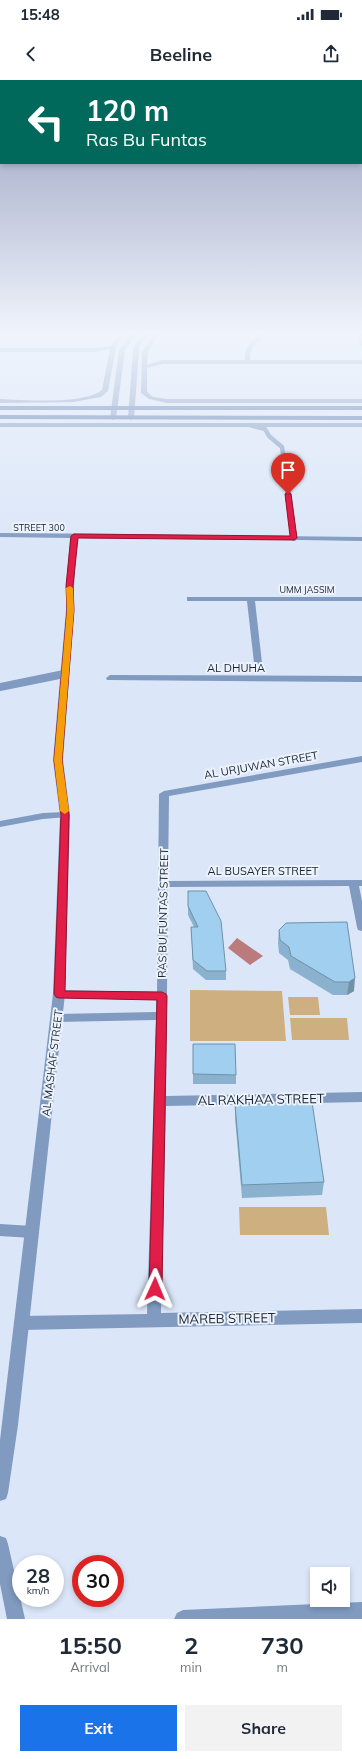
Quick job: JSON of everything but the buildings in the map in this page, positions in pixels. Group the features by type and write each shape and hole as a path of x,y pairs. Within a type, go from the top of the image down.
{"main road":[{"path":"224,407 229,406"},
{"path":"131,413 224,407 362,408"},
{"path":"0,408 114,413"},
{"path":"0,413 266,413 326,408"},
{"path":"0,417 131,413 360,418"}],"street":[{"path":"114,413 115,406"},
{"path":"131,413 132,406"},
{"path":"0,425 362,425"},
{"name":"STREET 300","path":"0,536 362,538"},
{"name":"AL MASHAF STREET","path":"0,1493 5,1425 21,1323 59,994 65,815 58,760 70,610 70,586 74,536"},
{"name":"UMM JASSIM","path":"190,599 362,599"},
{"path":"251,599 258,663"},
{"name":"AL DHUHA","path":"110,678 362,679"},
{"name":"AL URJUWAN STREET","path":"164,794 362,759"},
{"name":"RAS BU FUNTAS STREET","path":"154,1320 162,1016 164,794"},
{"path":"0,824 43,816 65,815"},
{"path":"358,883 362,927"},
{"name":"AL BUSAYER STREET","path":"164,884 358,883"},
{"path":"59,994 162,996"},
{"path":"57,1018 162,1016"},
{"name":"AL RAKHAA STREET","path":"160,1101 362,1097"},
{"name":"MAREB STREET","path":"21,1323 362,1316"},
{"path":"0,1544 16,1619"},
{"path":"182,1619 362,1611"}],"lane":[{"path":"250,425 265,429 282,447 294,538"},
{"path":"272,438 272,430 282,425"},
{"path":"0,687 64,674"},
{"path":"0,1230 32,1232"}],"shaded area":[{"path":"237,938 263,956 250,965 228,948"},
{"path":"190,990 282,991 286,1041 190,1041"},
{"path":"288,997 318,997 320,1015 290,1015"},
{"path":"290,1018 347,1018 349,1040 292,1040"},
{"path":"239,1207 326,1207 329,1235 240,1235"}],"slow traffic":[{"path":"65,811 60,784 58,760 70,610 70,588"}],"route":[{"path":"155,1289 162,996 59,994 65,815 58,760 70,610 70,586 74,536 294,538 288,494"}]}
